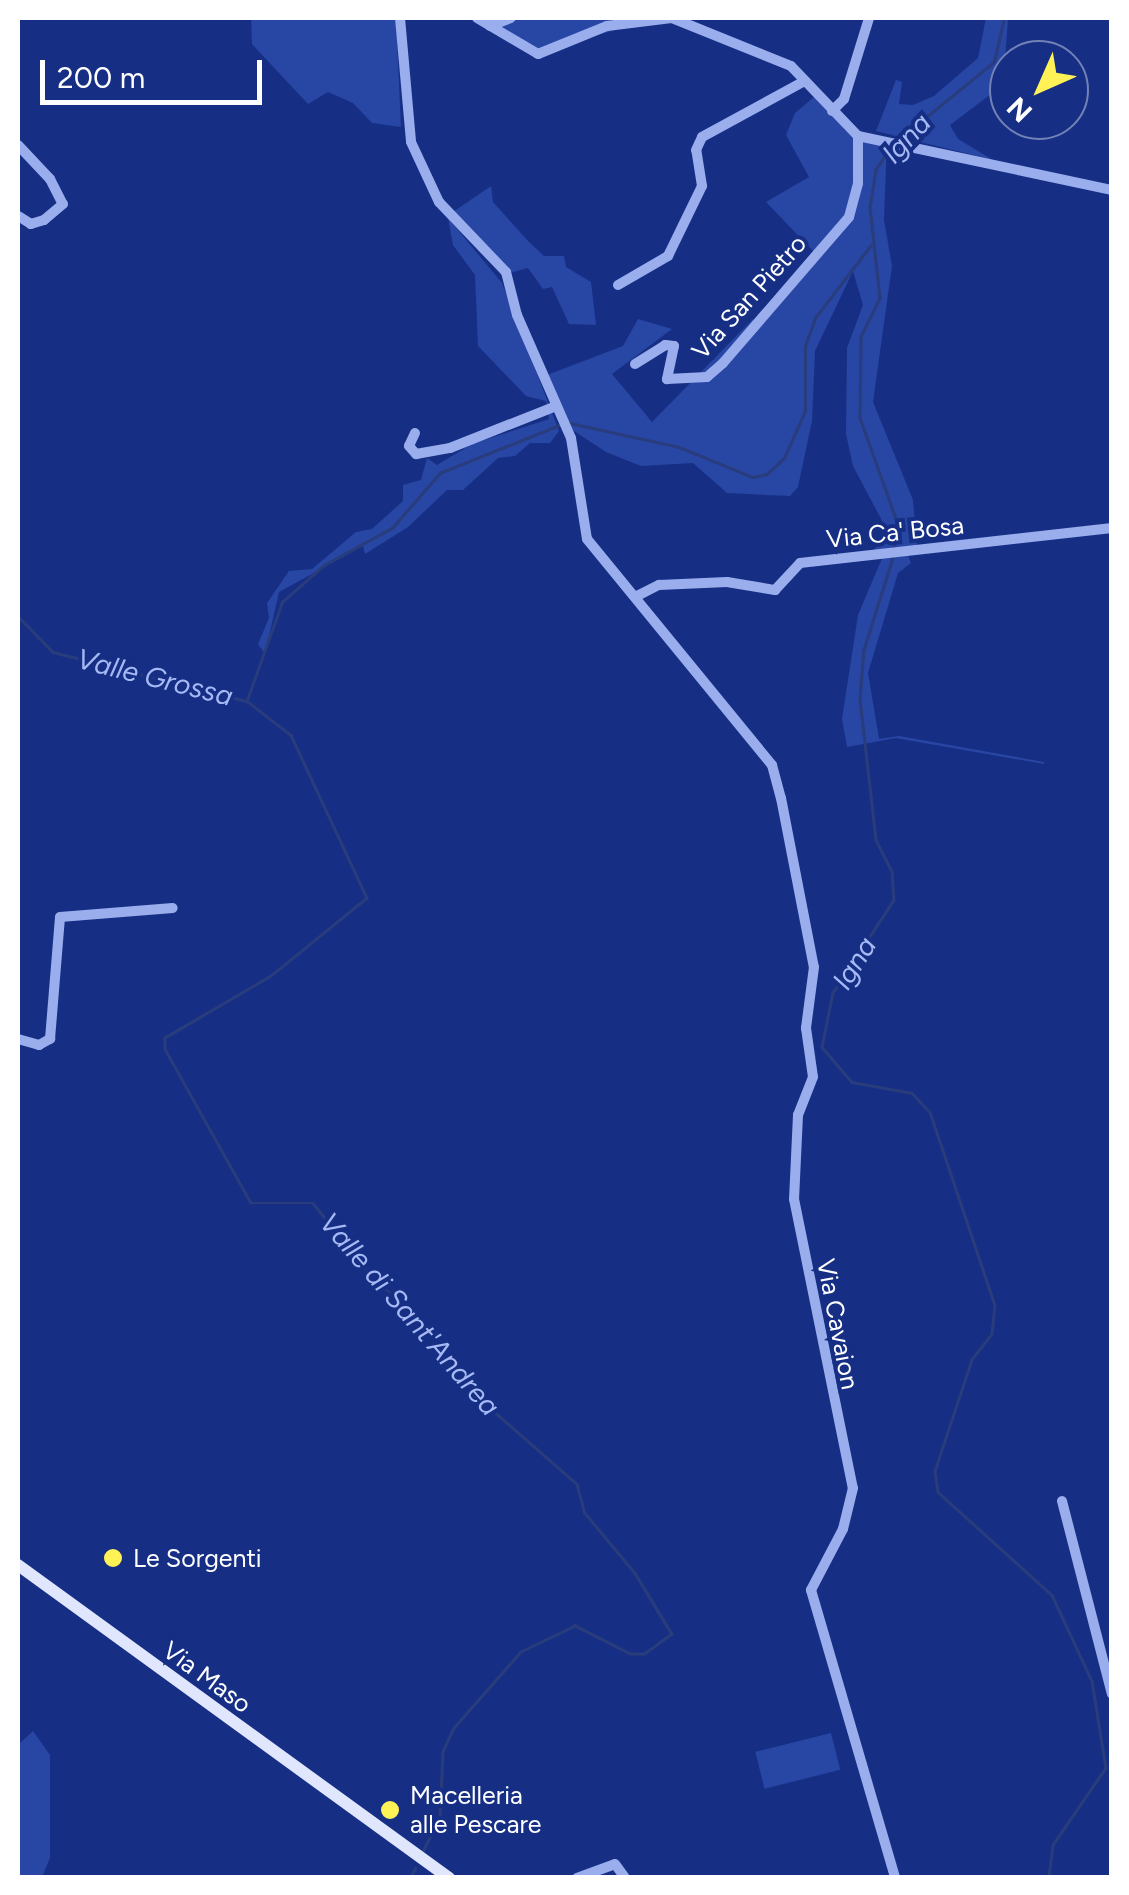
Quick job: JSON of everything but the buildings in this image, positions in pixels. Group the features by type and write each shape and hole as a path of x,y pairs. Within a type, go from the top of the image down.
{"main road":[{"name":"Via Maso","path":"18,1565 448,1878"}],"street":[{"path":"400,18 412,142 438,202 506,272 564,424 587,538 636,596"},
{"path":"476,18 538,54 606,26 672,18 778,60 858,136 1112,190"},
{"path":"490,26 511,18"},
{"path":"832,110 844,98 869,18"},
{"path":"618,285 668,256 702,186 696,143 803,82"},
{"name":"Via San Pietro","path":"635,364 665,345 674,346 667,378 706,377 724,363 849,217 858,182 858,136"},
{"path":"18,146 63,204 44,220 31,224 18,216"},
{"path":"415,433 409,446 416,454 450,448 556,406"},
{"name":"Via Ca' Bosa","path":"636,596 660,585 727,582 775,590 800,563 1112,528"},
{"name":"Via Cavaion","path":"636,596 772,765 814,967 806,1028 813,1077 798,1116 794,1199 854,1488 844,1529 811,1590 895,1878"},
{"path":"18,1040 39,1045 50,1040 60,918 173,908"},
{"path":"1062,1501 1112,1694"},
{"path":"577,1878 595,1866 615,1864 624,1878"}],"shaded area":[{"path":"251,18 396,18 401,127 372,123 353,103 328,92 308,104 252,44"},
{"path":"486,18 662,18 535,51"},
{"path":"986,18 1008,18 1006,40 989,40 989,96 950,125 958,139 993,160 876,131 896,80 902,82 899,104 913,105 934,96 978,58"},
{"path":"814,97 854,132 887,140 884,220 892,266 873,402 913,500 917,546 874,550 888,532 853,466 846,434 847,348 863,305 853,271 815,351 812,421 798,487 790,496 727,493 693,463 641,466 606,452 565,425 547,375 623,346 638,319 672,329 612,374 652,422 752,320 765,315 816,254 766,202 809,177 786,135 795,113"},
{"path":"491,186 493,202 529,242 544,256 564,256 566,267 591,282 596,325 569,324 552,287 543,289 528,268 502,275 450,214"},
{"path":"448,218 502,283 559,431 550,443 530,443 515,456 498,458 463,490 447,490 408,527 365,554 363,546 279,592 265,654 258,644 269,618 267,603 289,571 312,569 356,532 372,529 403,501 403,485 421,480 427,458 437,465 472,444 549,419 546,401 526,396 478,346 475,275 453,245"},
{"path":"907,553 911,563 898,573 868,673 879,739 899,736 1044,764 896,738 847,747 842,719 858,615 883,556"},
{"path":"33,1731 50,1755 50,1858 42,1877 18,1877 19,1744"},
{"path":"831,1733 840,1770 765,1789 755,1752"}],"waterway":[{"name":"Igna","path":"898,140 994,62 1004,18"},
{"name":"Igna","path":"892,146 876,170 870,207 880,298 861,337 860,418 898,524 894,550"},
{"path":"570,423 679,447 753,477 767,474 784,458 805,411 805,346 815,318 871,245"},
{"path":"247,700 282,602 324,565 392,528 440,473 562,424"},
{"name":"Igna","path":"893,558 864,650 860,699 876,840 892,872 894,900 833,993 822,1047 852,1082 912,1093 930,1112 995,1305 992,1334 972,1360 935,1471 938,1492 1052,1595 1092,1681 1106,1768 1053,1845 1049,1878"},
{"name":"Valle di Sant'Andrea","path":"18,616 53,652 247,701 291,735 367,898 271,976 165,1038 165,1049 251,1203 313,1203 369,1274 434,1333 490,1408 577,1484 585,1513 635,1573 672,1634 644,1654 630,1654 575,1626 521,1652 454,1728 443,1752 440,1817 424,1850"},
{"name":"Valle di Sant'Andrea","path":"410,1878 415,1868"}],"place":[{"name":"Le Sorgenti","path":"113,1558"},
{"name":"Macelleria alle Pescare","path":"390,1810"}],"water label":[{"name":"Valle Grossa","path":"155,677"}]}
